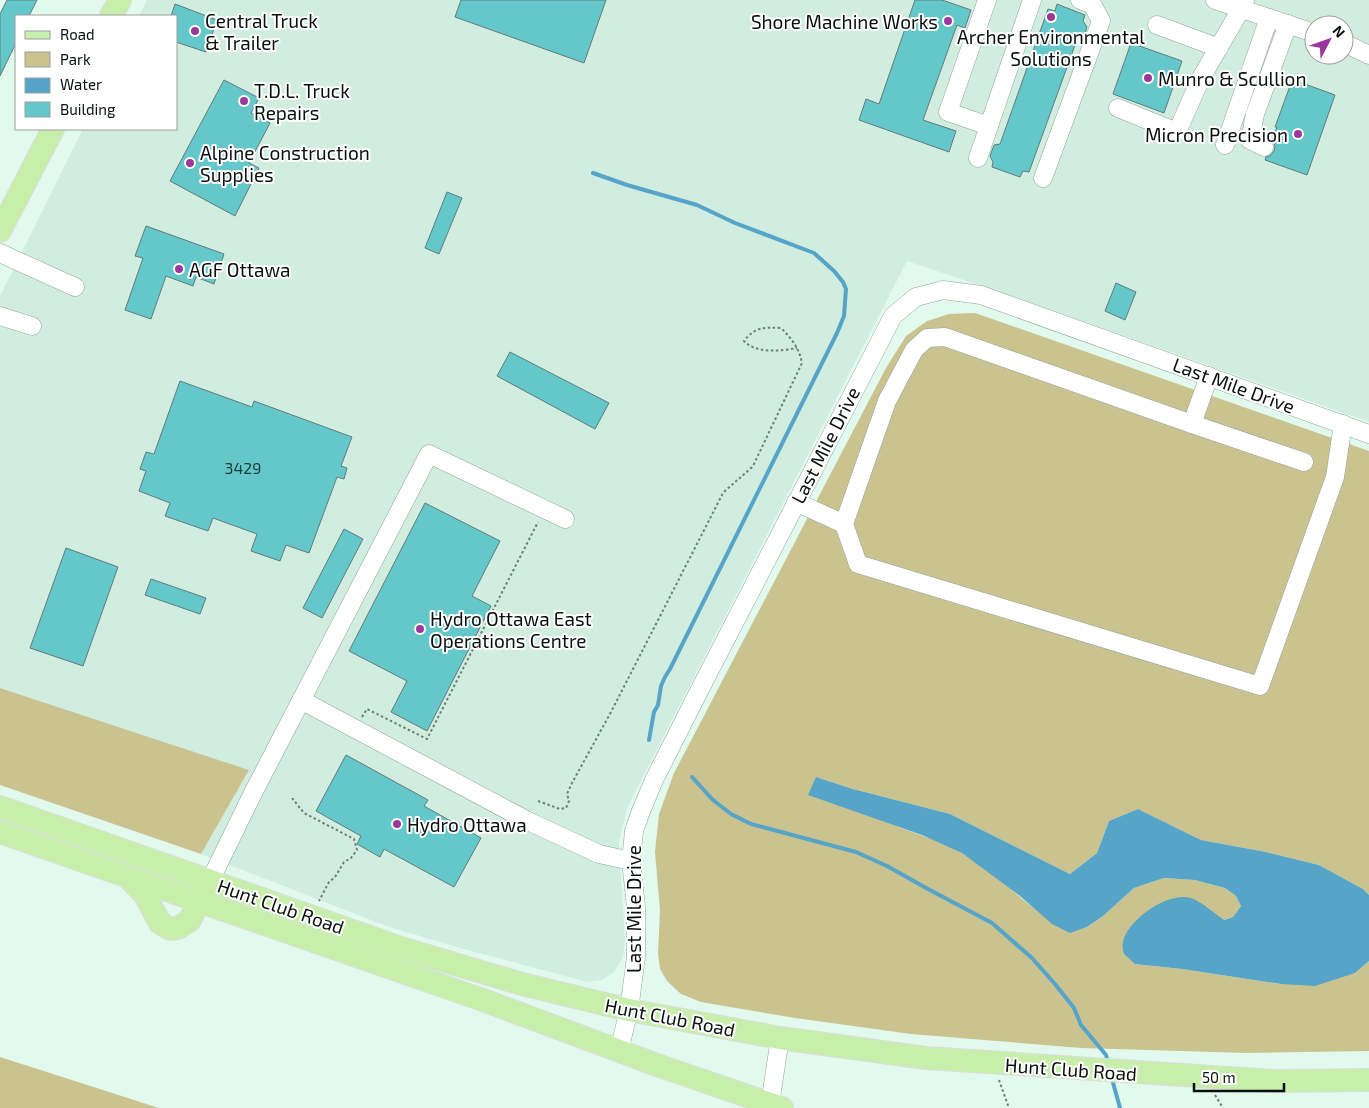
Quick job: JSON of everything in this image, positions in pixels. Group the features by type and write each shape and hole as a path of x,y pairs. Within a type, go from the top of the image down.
{"main road":[{"path":"112,15 120,0"},
{"path":"0,231 52,130"},
{"name":"Hunt Club Road","path":"0,807 354,955 776,1106"},
{"name":"Hunt Club Road","path":"0,832 127,876 204,891 537,988 629,1010 780,1038 889,1054 1143,1074 1278,1081 1369,1080"},
{"path":"127,876 145,895 160,922 170,929 185,925 190,920 204,891"},
{"path":"354,955 372,956 599,1019 615,1020 622,1017 629,1010"}],"street":[{"path":"987,0 948,112 989,126"},
{"path":"978,158 1032,0"},
{"path":"1043,178 1101,21 1092,4 1080,0"},
{"path":"1215,0 1243,4 1269,18 1304,30"},
{"path":"1118,108 1177,132 1201,78 1243,4"},
{"path":"1226,145 1269,18"},
{"path":"1264,147 1250,140 1255,114 1288,24"},
{"path":"1157,25 1219,48"},
{"path":"1354,48 1369,55"},
{"path":"0,253 76,287"},
{"name":"Last Mile Drive","path":"619,1051 629,1010 636,957 637,932 631,861 634,831 654,780 893,316 916,297 943,290 981,296 1369,434"},
{"path":"0,316 32,326"},
{"path":"1304,462 945,336 927,338 914,350 887,401 844,524 858,564 1260,686 1335,477 1343,424"},
{"path":"1192,424 1209,376"},
{"path":"204,891 252,793 429,454 565,519"},
{"path":"796,502 844,524"},
{"path":"301,700 528,821 599,854 631,861"},
{"path":"776,1106 780,1038"}],"path":[{"path":"538,801 560,809 566,808 569,801 567,794 723,493 753,466 802,363 798,348 781,328 765,327 753,332 744,341 749,346 780,351 798,348"},
{"path":"354,728 367,709 427,739 545,509"},
{"path":"292,798 304,813 354,839 357,850 344,862 335,877 329,882 318,903"},
{"path":"993,1063 1009,1108"}],"shaded area":[{"path":"147,0 1369,0 1369,422 907,261 627,808 619,842 625,940 623,957 614,972 602,980 588,982 389,927 201,854 249,770 0,688 0,296 83,130 178,130 178,15 140,15"}],"green space":[{"path":"975,313 1369,451 1369,895 1363,889 1319,865 1266,852 1201,840 1138,809 1109,821 1097,853 1070,874 950,814 853,789 816,777 872,815 962,853 990,872 1055,924 1070,932 1087,927 1103,916 1134,888 1164,878 1195,880 1225,888 1236,896 1241,906 1233,917 1223,920 1190,898 1135,964 1280,984 1355,973 1369,961 1369,1051 1247,1053 1081,1048 911,1034 795,1018 701,1002 681,994 667,981 660,969 658,953 660,910 655,852 659,814 674,773 886,368 906,336 927,321 949,314"},
{"path":"0,688 249,770 201,854 0,785"},
{"path":"0,1057 159,1108 0,1108"}],"water":[{"path":"816,777 853,789 950,814 1070,874 1097,853 1109,821 1138,809 1201,840 1266,852 1319,865 1363,889 1369,895 1369,961 1355,973 1315,986 1281,984 1135,964 1124,954 1123,942 1132,925 1150,909 1171,899 1191,898 1224,920 1233,917 1241,906 1236,896 1225,888 1195,880 1164,878 1134,888 1103,916 1087,927 1070,933 1052,924 1020,896 962,853 922,835 808,795"}],"building":[{"path":"7,0 37,0 30,15 15,15 15,45 0,76 0,14"},
{"path":"461,0 606,0 584,63 455,17"},
{"path":"915,0 942,0 971,10 965,28 957,25 923,120 956,131 949,152 859,120 866,99 879,104"},
{"name":"Central Truck & Trailer","path":"175,4 217,20 206,52 178,43 178,15 171,15"},
{"path":"1057,4 1085,15 1083,21 1087,27 1084,36 1078,37 1029,172 1023,171 1020,177 992,167 993,162 990,156 994,145 1000,144 1048,9 1055,11"},
{"name":"Munro & Scullion","path":"1131,43 1182,61 1164,113 1113,94"},
{"path":"224,80 259,98 251,113 270,123 249,163 259,168 235,216 170,181"},
{"name":"Micron Precision","path":"1294,80 1335,95 1307,175 1265,160 1274,151 1275,146 1272,140 1277,127 1275,127"},
{"path":"447,192 462,198 439,254 425,248"},
{"name":"AGF Ottawa","path":"146,226 224,254 214,284 196,277 193,286 166,276 151,319 125,310 143,258 135,256"},
{"path":"1116,283 1136,292 1125,320 1105,311"},
{"path":"510,352 609,403 595,429 497,376"},
{"path":"180,381 252,407 254,401 352,437 341,466 347,468 344,479 337,477 309,553 286,545 280,561 251,551 257,534 213,518 208,531 165,516 170,503 139,491 146,471 140,469 146,452 154,454"},
{"name":"Hydro Ottawa East Operations Centre","path":"425,503 500,541 472,596 491,606 427,731 391,712 407,681 349,651"},
{"path":"344,529 363,539 322,618 303,608"},
{"path":"66,548 118,567 83,666 30,648"},
{"path":"151,579 206,598 200,614 145,595"},
{"name":"Hydro Ottawa","path":"346,755 428,800 424,806 481,838 454,887 384,849 380,857 357,844 361,836 316,811"}],"waterway":[{"path":"593,173 697,205 735,223 814,253 834,271 846,289 844,316 837,333 661,686 649,740"},
{"path":"692,777 713,800 731,814 751,824 856,852 887,866 992,923 1032,958 1055,984 1074,1008 1081,1025 1106,1055 1108,1062"},
{"path":"1112,1079 1120,1108"}],"place":[{"name":"Archer Environmental Solutions","path":"1051,17"},
{"name":"Shore Machine Works","path":"948,21"},
{"name":"Central Truck & Trailer","path":"195,31"},
{"name":"Munro & Scullion","path":"1148,78"},
{"name":"T.D.L. Truck Repairs","path":"244,101"},
{"name":"Micron Precision","path":"1298,134"},
{"name":"Alpine Construction Supplies","path":"190,163"},
{"name":"AGF Ottawa","path":"179,269"},
{"name":"Hydro Ottawa East Operations Centre","path":"420,629"},
{"name":"Hydro Ottawa","path":"397,824"}]}
